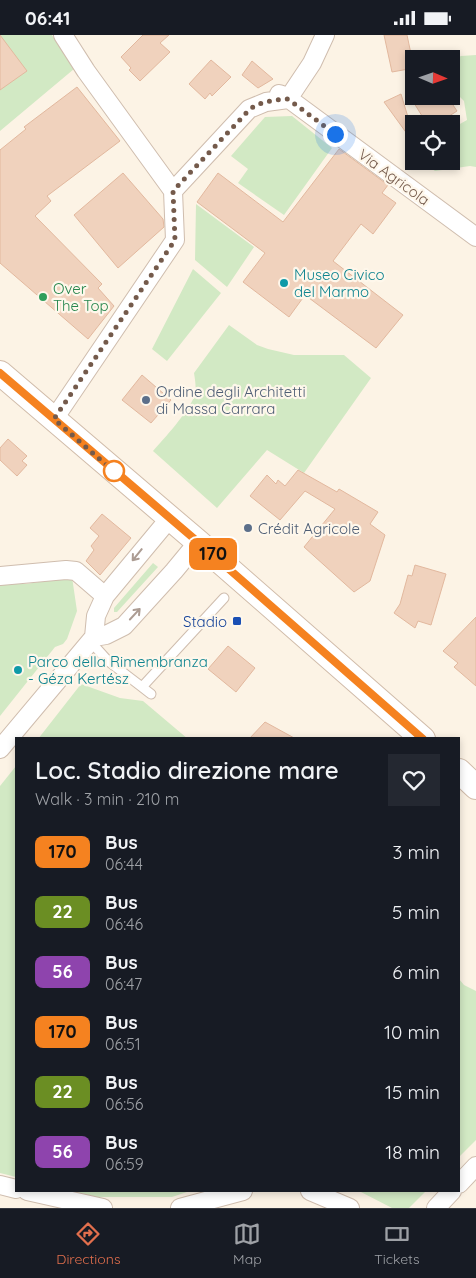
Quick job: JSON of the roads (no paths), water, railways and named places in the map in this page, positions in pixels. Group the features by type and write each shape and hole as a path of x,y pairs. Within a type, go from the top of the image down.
{"main road":[{"path":"0,373 198,542 421,737"},
{"path":"460,772 476,787"}],"street":[{"path":"54,419 175,240 173,191 86,71 63,35"},
{"path":"173,191 250,109 266,102 275,94 281,94 288,99 312,63 325,35"},
{"name":"Via Agricola","path":"288,99 476,237"},
{"path":"0,749 92,639 96,616 105,596 169,519"},
{"path":"92,639 106,635 124,626 198,542"},
{"path":"0,576 76,571 105,596"},
{"path":"460,1183 476,1166"},
{"path":"0,1185 15,1189"},
{"path":"31,1192 103,1208"},
{"path":"180,1208 239,1192"},
{"path":"312,1192 336,1205"},
{"path":"436,1208 451,1192"}],"lane":[{"path":"142,687 224,598"},
{"path":"92,639 108,661 150,694"}],"place":[{"name":"Museo Civico del Marmo","path":"284,283"},
{"name":"Over The Top","path":"43,297"},
{"name":"Ordine degli Architetti di Massa Carrara","path":"146,400"},
{"name":"Crédit Agricole","path":"248,528"},
{"name":"Stadio","path":"237,621"},
{"name":"Parco della Rimembranza - Géza Kertész","path":"18,670"}]}
